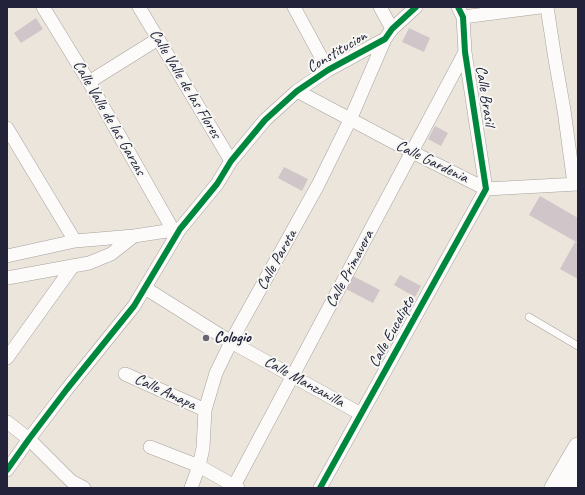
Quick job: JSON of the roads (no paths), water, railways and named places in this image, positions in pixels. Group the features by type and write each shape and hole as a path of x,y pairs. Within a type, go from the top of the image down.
{"highway":[{"path":"569,488 578,472"}],"main road":[{"path":"554,488 578,447"}],"street":[{"name":"Calle Valle de las Garzas","path":"43,7 176,230"},
{"name":"Calle Valle de las Flores","path":"139,7 231,161"},
{"path":"294,7 328,70"},
{"path":"380,7 388,34"},
{"name":"Constitucion","path":"7,470 67,389 134,306 176,230 217,184 231,161 265,120 297,91 328,70 388,34 416,7"},
{"path":"461,12 540,7"},
{"path":"547,7 576,184"},
{"name":"Calle Brasil","path":"461,12 465,52 486,189"},
{"name":"Calle Parota","path":"191,488 199,466 203,448 205,410 216,373 231,342 318,185 350,120 388,34"},
{"path":"89,82 158,39"},
{"name":"Calle Primavera","path":"236,487 293,376 465,52"},
{"name":"Calle Gardenia","path":"297,91 350,120 486,189 576,184"},
{"path":"7,128 75,241"},
{"name":"Calle Eucalipto","path":"320,488 486,189"},
{"path":"7,256 75,241 134,236 176,230"},
{"path":"7,278 89,263 111,254 134,236"},
{"path":"7,358 73,266"},
{"name":"Calle Manzanilla","path":"145,288 231,342 361,414"},
{"name":"Calle Amapa","path":"125,374 205,410"},
{"path":"7,422 29,439 71,481 84,488"},
{"path":"150,447 199,466 236,487"}],"lane":[{"path":"529,317 578,346"}],"place":[{"name":"Cologio","path":"206,338"}]}
